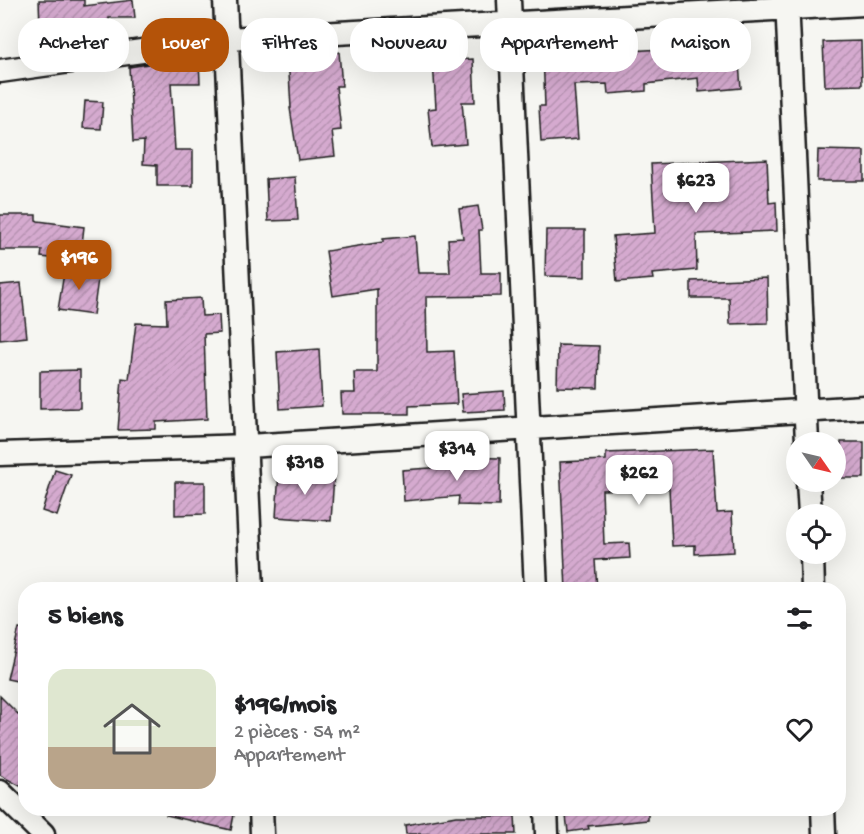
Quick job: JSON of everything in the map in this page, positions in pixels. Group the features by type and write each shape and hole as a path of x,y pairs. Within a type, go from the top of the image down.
{"street":[{"path":"225,0 226,18"},
{"path":"509,0 510,18"},
{"path":"593,18 787,4 864,4"},
{"path":"787,4 806,432"},
{"path":"229,39 480,26"},
{"path":"0,71 141,51"},
{"path":"229,72 252,582"},
{"path":"512,72 536,582"},
{"path":"0,454 247,446 864,407"},
{"path":"812,564 813,582"},
{"path":"0,792 18,809"},
{"path":"25,816 44,834"},
{"path":"261,816 262,834"},
{"path":"546,816 547,834"},
{"path":"823,816 824,834"}],"building":[{"path":"39,0 84,0 84,6 133,0 135,18 109,18 40,18"},
{"path":"861,41 862,85 825,86 823,42"},
{"path":"638,50 650,50 650,72 740,72 741,88 699,92 698,78 646,84 646,91 608,94 607,84 574,85 578,139 541,142 539,106 545,106 544,72 638,72"},
{"path":"338,52 342,86 336,86 341,130 332,131 335,156 298,160 290,108 289,72 338,72"},
{"path":"468,59 473,59 475,102 462,102 466,144 432,147 428,109 436,108 434,72 468,72"},
{"path":"141,65 141,72 200,72 200,83 171,83 175,150 193,150 193,186 157,186 157,165 143,164 144,141 133,142 129,67"},
{"path":"85,101 103,102 101,129 83,128"},
{"path":"818,150 864,151 864,181 817,181"},
{"path":"767,159 769,203 776,202 777,231 696,234 697,270 652,274 653,279 617,282 613,236 655,233 651,164"},
{"path":"295,177 298,220 268,221 266,179"},
{"path":"478,206 482,230 479,230 481,273 501,273 501,296 426,297 427,352 454,351 457,404 409,406 409,414 342,414 341,393 355,393 354,372 377,372 377,289 333,296 326,251 383,242 383,239 415,236 418,273 450,273 448,239 463,238 459,209"},
{"path":"0,215 36,215 38,221 84,227 80,261 41,257 42,250 0,250"},
{"path":"546,230 585,230 585,277 545,276"},
{"path":"65,267 99,272 93,315 58,310"},
{"path":"767,278 768,323 730,324 729,298 691,298 691,281"},
{"path":"21,283 27,337 0,340 0,285"},
{"path":"201,298 202,316 219,315 220,333 204,334 207,419 156,422 156,429 118,430 122,378 129,379 136,323 167,324 166,300"},
{"path":"558,345 599,346 598,388 557,387"},
{"path":"319,349 322,406 280,409 277,352"},
{"path":"80,370 80,408 40,409 40,371"},
{"path":"504,391 505,410 463,412 461,394"},
{"path":"846,442 864,442 864,478 846,478"},
{"path":"713,449 717,513 732,512 734,552 695,554 695,545 672,546 669,488 602,490 604,544 629,543 630,558 595,560 596,582 566,582 560,462 606,460 606,453"},
{"path":"459,457 500,458 499,506 458,505 459,496 404,501 402,470 459,466"},
{"path":"55,470 71,475 57,516 42,511"},
{"path":"279,471 334,475 331,521 276,517"},
{"path":"175,482 205,482 205,514 175,515"},
{"path":"18,632 18,681 7,679"},
{"path":"0,696 18,714 18,785 0,775"},
{"path":"170,816 234,816 231,830"},
{"path":"456,816 515,816 516,834 406,834 405,825"},
{"path":"566,816 648,816 648,820 588,826 589,829 568,832"}]}
